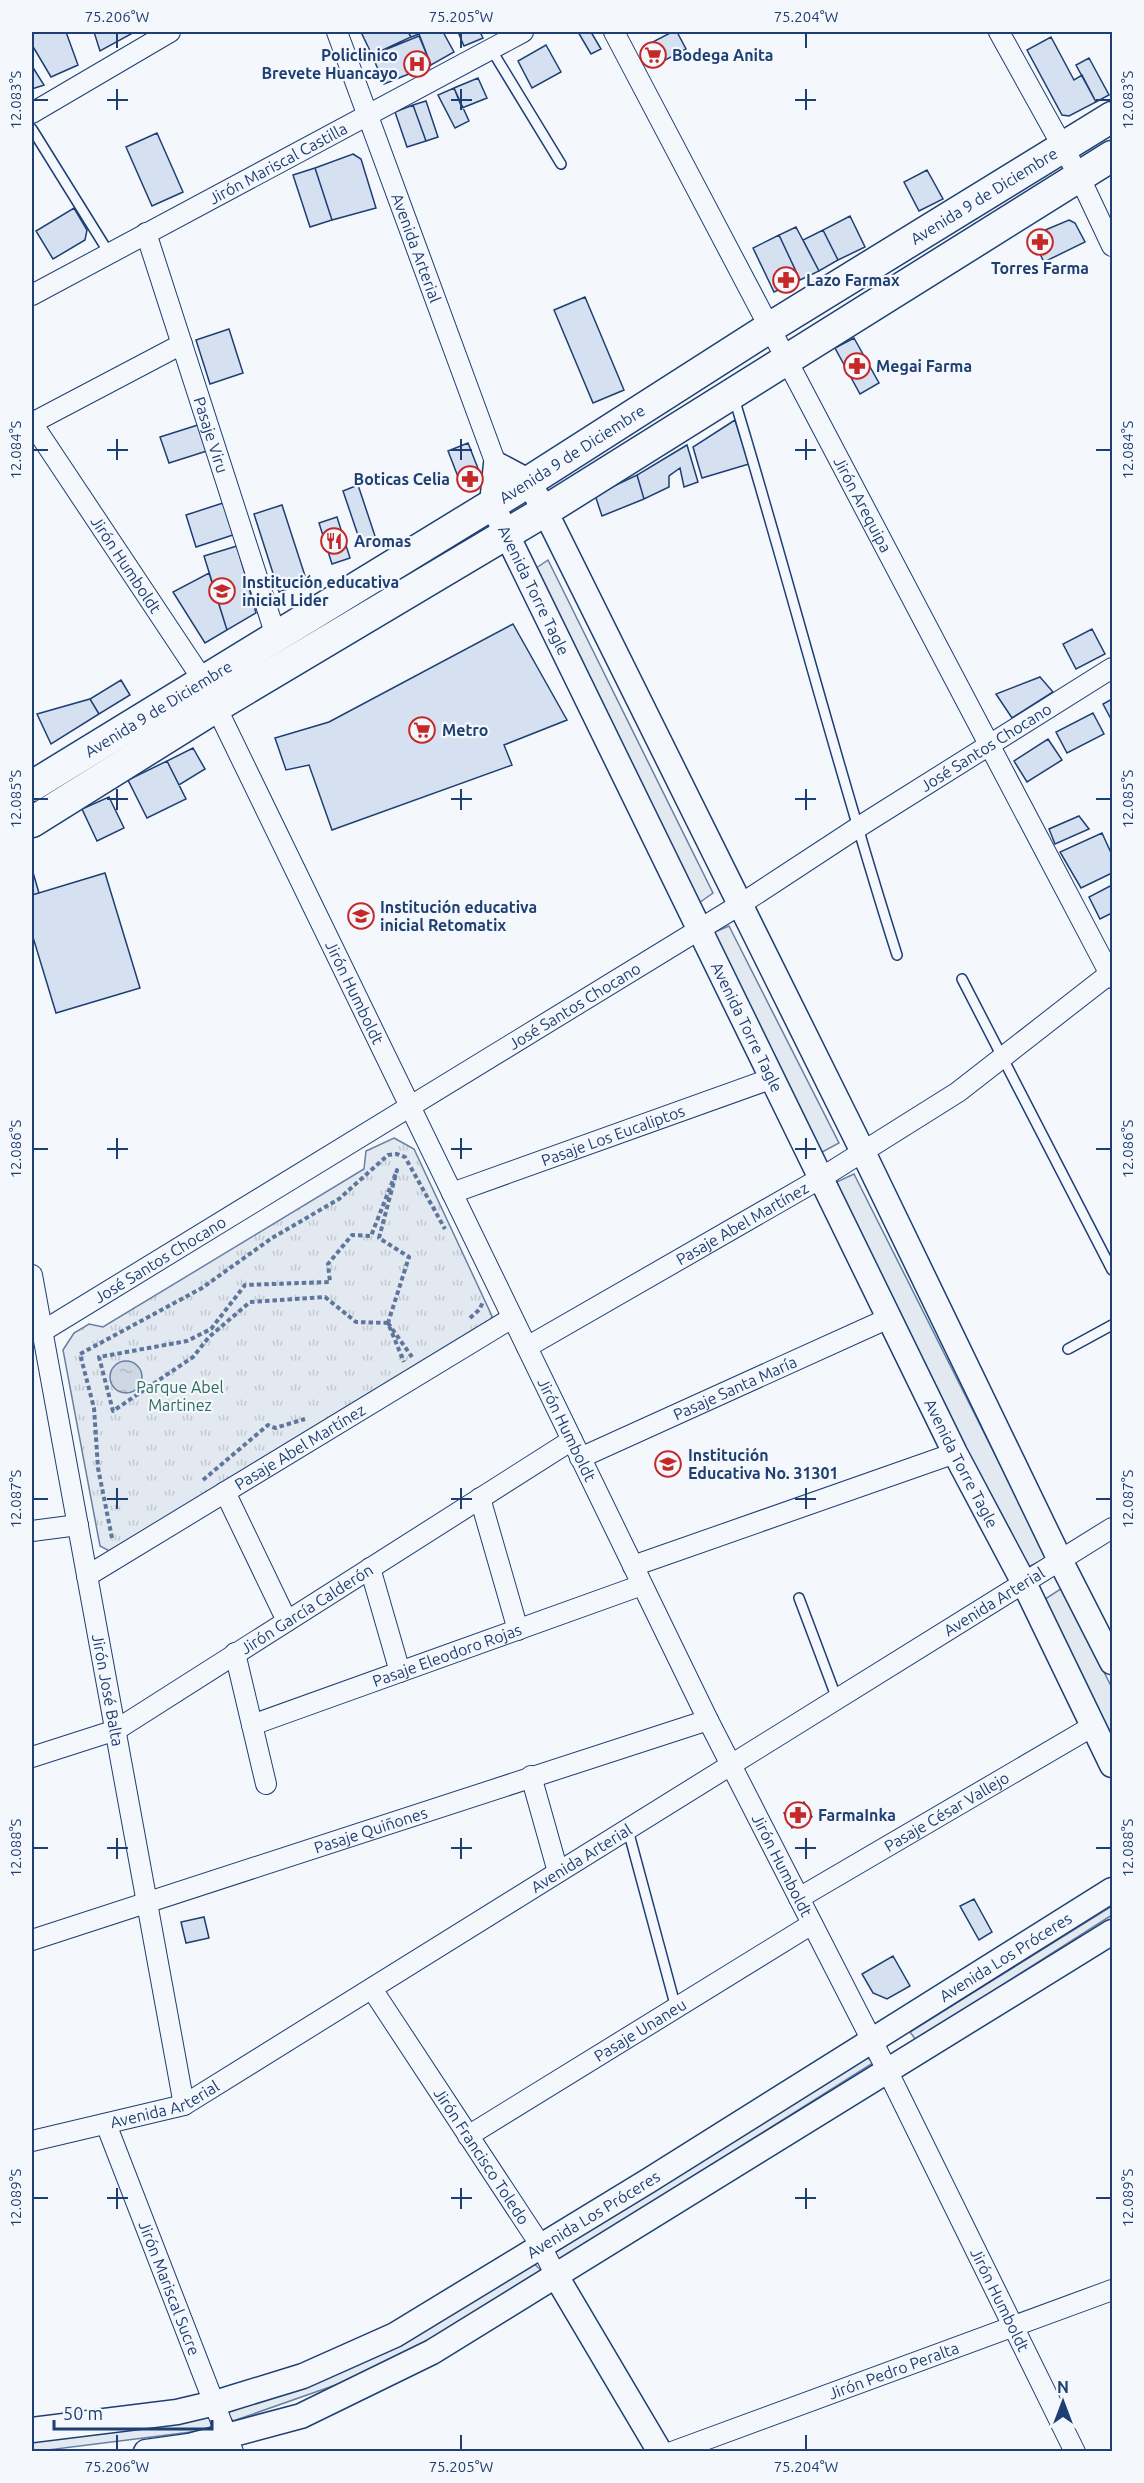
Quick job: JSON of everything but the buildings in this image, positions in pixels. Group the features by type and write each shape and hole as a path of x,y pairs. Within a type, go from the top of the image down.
{"main road":[{"name":"Avenida 9 de Diciembre","path":"32,786 492,504 770,328 1113,117"},
{"name":"Avenida 9 de Diciembre","path":"32,822 216,707 545,512 1113,156"}],"street":[{"path":"32,113 170,32"},
{"name":"Avenida Arterial","path":"337,32 496,464"},
{"name":"Jirón Mariscal Castilla","path":"32,295 523,32"},
{"name":"Jirón Arequipa","path":"614,32 785,360 1112,974"},
{"path":"999,32 1079,177 1113,246"},
{"name":"Pasaje Viru","path":"146,233 276,636"},
{"path":"32,423 182,344"},
{"name":"Jirón Humboldt","path":"32,423 203,680 708,1720 888,2070 1075,2451"},
{"path":"492,504 496,464 528,481 545,512 863,1152 1060,1560 1110,1650"},
{"name":"Avenida Torre Tagle","path":"492,504 955,1453 1024,1583 1113,1765"},
{"name":"José Santos Chocano","path":"37,1332 741,904 856,828 1113,668"},
{"name":"Pasaje Abel Martínez","path":"527,1347 821,1178 958,1092 1112,974"},
{"name":"Pasaje Los Eucaliptos","path":"452,1193 773,1078"},
{"name":"Jirón José Balta","path":"32,1275 37,1332 78,1525 184,2105"},
{"name":"Pasaje Abel Martínez","path":"87,1576 512,1318"},
{"name":"Pasaje Santa María","path":"580,1458 889,1318"},
{"name":"Jirón García Calderón","path":"32,1757 116,1730 572,1440"},
{"path":"633,1566 955,1453"},
{"path":"225,1492 287,1621"},
{"path":"480,1498 518,1630"},
{"path":"32,1531 78,1525"},
{"name":"Avenida Arterial","path":"32,2141 184,2105 1113,1528"},
{"path":"370,1568 400,1672"},
{"name":"Pasaje Eleodoro Rojas","path":"252,1725 642,1585"},
{"path":"235,1653 266,1784"},
{"name":"Pasaje Quiñones","path":"32,1940 147,1900 708,1720"},
{"name":"Pasaje César Vallejo","path":"799,1898 1093,1726"},
{"path":"531,1776 558,1872"},
{"name":"Avenida Los Próceres","path":"32,2430 177,2412 215,2403 303,2376 395,2336 1113,1890"},
{"name":"Pasaje Unaneu","path":"468,2136 812,1923"},
{"name":"Avenida Los Próceres","path":"146,2451 230,2444 301,2416 432,2352 1113,1932"},
{"name":"Jirón Francisco Toledo","path":"372,1989 541,2246 556,2276 660,2451"},
{"name":"Jirón Mariscal Sucre","path":"106,2124 230,2444"},
{"name":"Jirón Pedro Peralta","path":"672,2451 1113,2290"}],"lane":[{"path":"491,48 561,164"},
{"path":"32,129 109,253"},
{"path":"733,393 773,527 856,828 897,955"},
{"path":"962,979 1113,1270"},
{"path":"1068,1349 1113,1325"},
{"path":"799,1598 837,1699"},
{"path":"628,1830 676,2009"}],"path":[{"path":"113,1543 98,1468 94,1408 80,1353 202,1288 272,1239 339,1199 388,1155 397,1154 405,1157 446,1230"},
{"path":"388,1323 356,1322 325,1297 250,1302 208,1337 193,1357 113,1410 99,1357 187,1341 211,1329 245,1285 330,1282 328,1264 352,1235 371,1236 397,1170 379,1239 409,1257 388,1323 408,1372"},
{"path":"468,1319 480,1309 482,1296"},
{"path":"388,1323 415,1363"},
{"path":"196,1486 268,1425 275,1428 309,1417"}],"green space":[{"path":"548,560 713,893 696,905 532,571"},
{"path":"729,926 839,1143 815,1156 710,934"},
{"name":"Parque Abel Martinez","path":"394,1138 414,1149 492,1316 490,1322 115,1554 100,1546 63,1350 74,1333 89,1324 103,1327 364,1169 366,1151"},
{"path":"854,1174 1047,1558 1022,1570 830,1185"},
{"path":"1062,1588 1112,1688 1112,1750 1039,1603"},
{"path":"1112,1906 1112,1915 916,2040 910,2032"},
{"path":"865,2055 873,2063 560,2260 554,2253"},
{"path":"531,2261 543,2272 384,2368 233,2421 227,2413 380,2354"},
{"path":"210,2412 215,2429 32,2452 32,2440"}],"water":[{"path":"126,1361 137,1366 142,1377 137,1388 126,1393 115,1388 110,1377 115,1366"}],"place":[{"name":"Bodega Anita","path":"653,55"},
{"name":"Policlinico Brevete Huancayo","path":"417,64"},
{"name":"Torres Farma","path":"1040,242"},
{"name":"Lazo Farmax","path":"786,280"},
{"name":"Megai Farma","path":"857,366"},
{"name":"Boticas Celia","path":"470,479"},
{"name":"Aromas","path":"334,541"},
{"name":"Institución educativa inicial Lider","path":"222,591"},
{"name":"Metro","path":"422,730"},
{"name":"Institución educativa inicial Retomatix","path":"361,916"},
{"name":"Institución Educativa No. 31301","path":"668,1464"},
{"name":"FarmaInka","path":"798,1815"}]}
